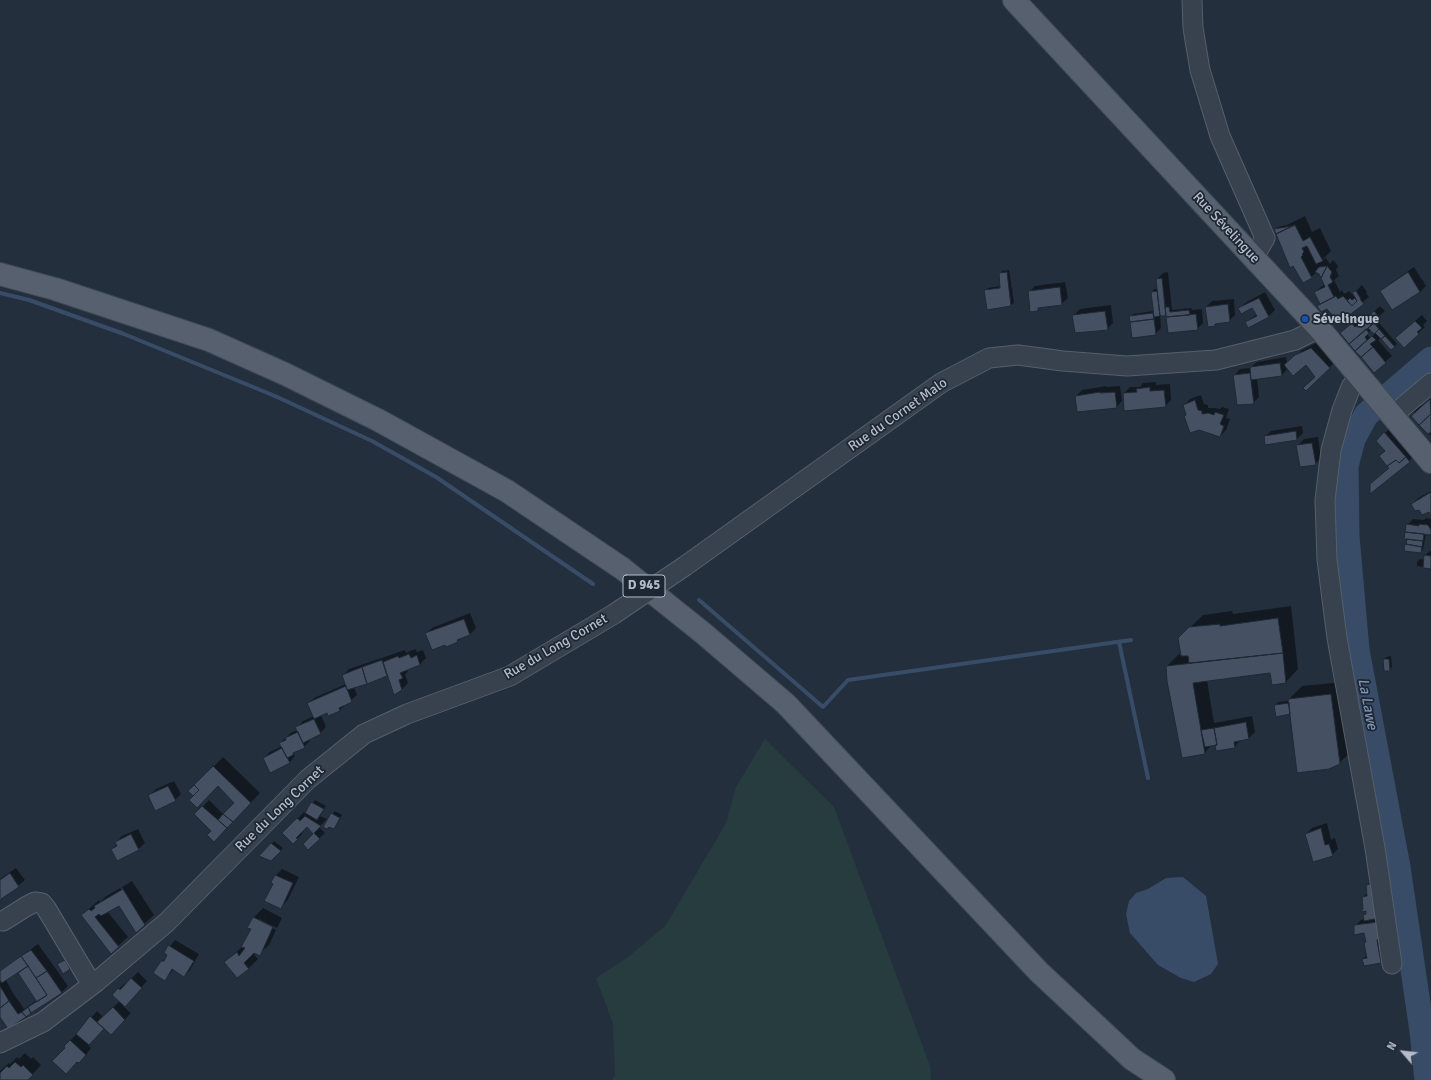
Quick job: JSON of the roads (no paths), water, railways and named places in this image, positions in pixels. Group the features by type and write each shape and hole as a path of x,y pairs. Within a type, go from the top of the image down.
{"main road":[{"name":"Rue Sévelingue","path":"1014,0 1319,328 1431,462"},
{"name":"D 945","path":"0,274 55,289 209,340 285,374 378,420 507,491 623,569 703,633 786,704 1039,972 1132,1058 1164,1080"}],"street":[{"path":"1192,0 1193,28 1202,78 1220,136 1265,238 1254,257"},
{"name":"Rue du Cornet Malo","path":"614,614 685,566 941,383 989,358 1018,355 1064,361 1127,366 1216,360 1295,340 1319,328"},
{"path":"1364,383 1351,387 1342,410 1330,450 1325,500 1327,560 1337,638 1375,848 1392,964"},
{"path":"1390,413 1431,383"},
{"name":"Rue du Long Cornet","path":"0,1043 43,1022 92,985 167,922 308,779 364,734 407,714 510,676 614,614"},
{"path":"3,921 35,902 42,903 92,985"}],"water":[{"path":"1183,877 1206,896 1218,964 1211,974 1194,982 1181,978 1158,965 1130,933 1126,914 1129,901 1136,893 1148,889 1166,878"}],"waterway":[{"path":"0,293 29,300 124,334 275,396 372,441 436,477 593,584"},
{"name":"La Lawe","path":"1427,1080 1422,1031 1398,867 1357,650 1347,536 1346,466 1353,439 1366,415 1431,359"},
{"path":"699,600 823,707 848,680 1131,640"},
{"path":"1119,642 1148,778"}],"place":[{"name":"Sévelingue","path":"1305,319"}]}
